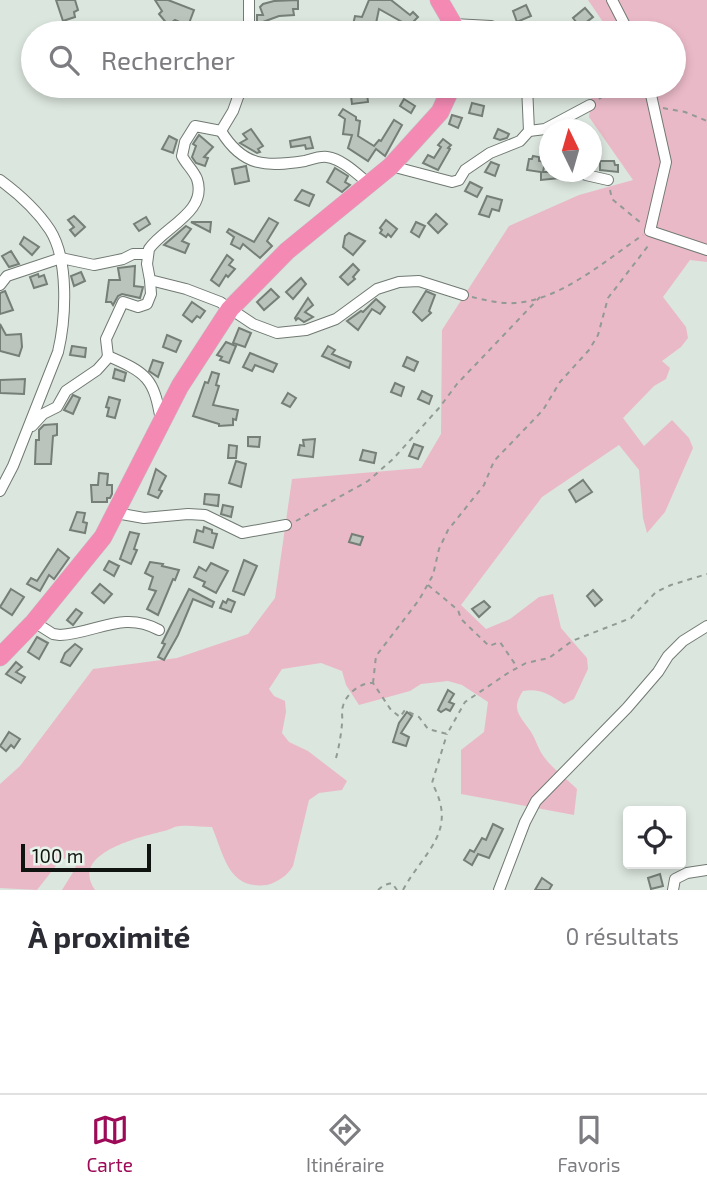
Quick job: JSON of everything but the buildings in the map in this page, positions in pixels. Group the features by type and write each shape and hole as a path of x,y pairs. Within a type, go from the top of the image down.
{"highway":[{"path":"439,0 450,21"},
{"path":"0,657 34,622 90,555 116,513 180,386 230,309 287,251 391,166 440,113 447,98"}],"street":[{"path":"249,0 249,21"},
{"path":"612,0 623,21"},
{"path":"221,131 238,98"},
{"path":"528,98 529,131"},
{"path":"652,98 666,162 650,231 707,250"},
{"path":"568,119 590,105"},
{"path":"27,430 43,414 57,407 66,391 97,370 108,356 106,339 123,302 138,307 147,304 151,294 148,254 153,243 172,229 194,206 200,191 196,176 182,156 185,142 195,127 221,131 231,147 244,159 265,163 291,163 324,156 338,160 368,183"},
{"path":"391,166 452,182 459,180 465,170 490,153 520,141 529,131 539,130"},
{"path":"602,179 608,180"},
{"path":"0,180 39,215 51,231 61,258 64,291 61,340 13,466 0,491"},
{"path":"0,285 7,276 61,258 94,265 133,254 148,254"},
{"path":"150,280 186,289 220,302 253,324 277,333 306,330 336,319 377,289 399,282 419,281 463,295"},
{"path":"108,356 132,366 147,380 156,392 161,425"},
{"path":"116,513 144,518 205,515 242,533 286,525"},
{"path":"34,622 53,634 60,635 130,620 147,623 159,630"},
{"path":"499,890 525,822 537,801 627,708 668,656 683,641 707,626"},
{"path":"673,890 675,879 687,873 707,870"}],"path":[{"path":"590,105 600,98"},
{"path":"655,107 685,112 707,121"},
{"path":"608,180 612,199 650,231"},
{"path":"463,295 514,303 540,297 566,287 586,275 650,231"},
{"path":"447,734 428,729 419,717 405,710 400,717 391,710 373,683 376,656 419,600 433,575 439,549 448,530 484,485 494,461 543,410 560,382 589,350 598,335 608,298 648,246 650,231"},
{"path":"286,525 368,481 393,459 457,384 540,297"},
{"path":"403,890 442,829 440,796 432,783 447,734 465,702 517,667 549,658 572,641 631,618 656,592 671,584 707,574"},
{"path":"427,584 458,610 461,619 489,646 500,642 517,667"},
{"path":"336,758 342,707 346,698 360,686 373,683"},
{"path":"378,890 383,885 392,883 397,890"}],"shaded area":[{"path":"588,0 707,0 707,262 690,260 663,297 686,327 688,338 681,347 662,361 670,368 666,379 654,386 623,418 644,446 672,420 689,438 693,448 665,512 647,533 639,470 619,445 542,497 461,605 486,629 510,619 539,597 553,594 561,628 587,658 588,669 574,699 564,704 540,691 529,690 523,691 517,707 545,759 577,789 574,815 461,794 461,750 484,732 488,702 462,685 448,681 421,684 410,691 359,705 346,685 342,671 321,663 282,669 269,689 274,696 285,701 282,733 289,742 308,751 347,781 342,790 319,793 309,800 293,866 282,878 267,885 244,882 229,868 212,827 184,826 125,843 99,857 91,866 90,877 95,890 62,890 75,869 78,858 68,857 59,862 37,890 0,888 0,784 20,766 93,669 177,658 248,634 275,598 292,479 421,468 441,434 442,330 509,226 579,195 633,180 602,136 602,119 589,117 591,98 686,98 686,21 602,21"}]}
